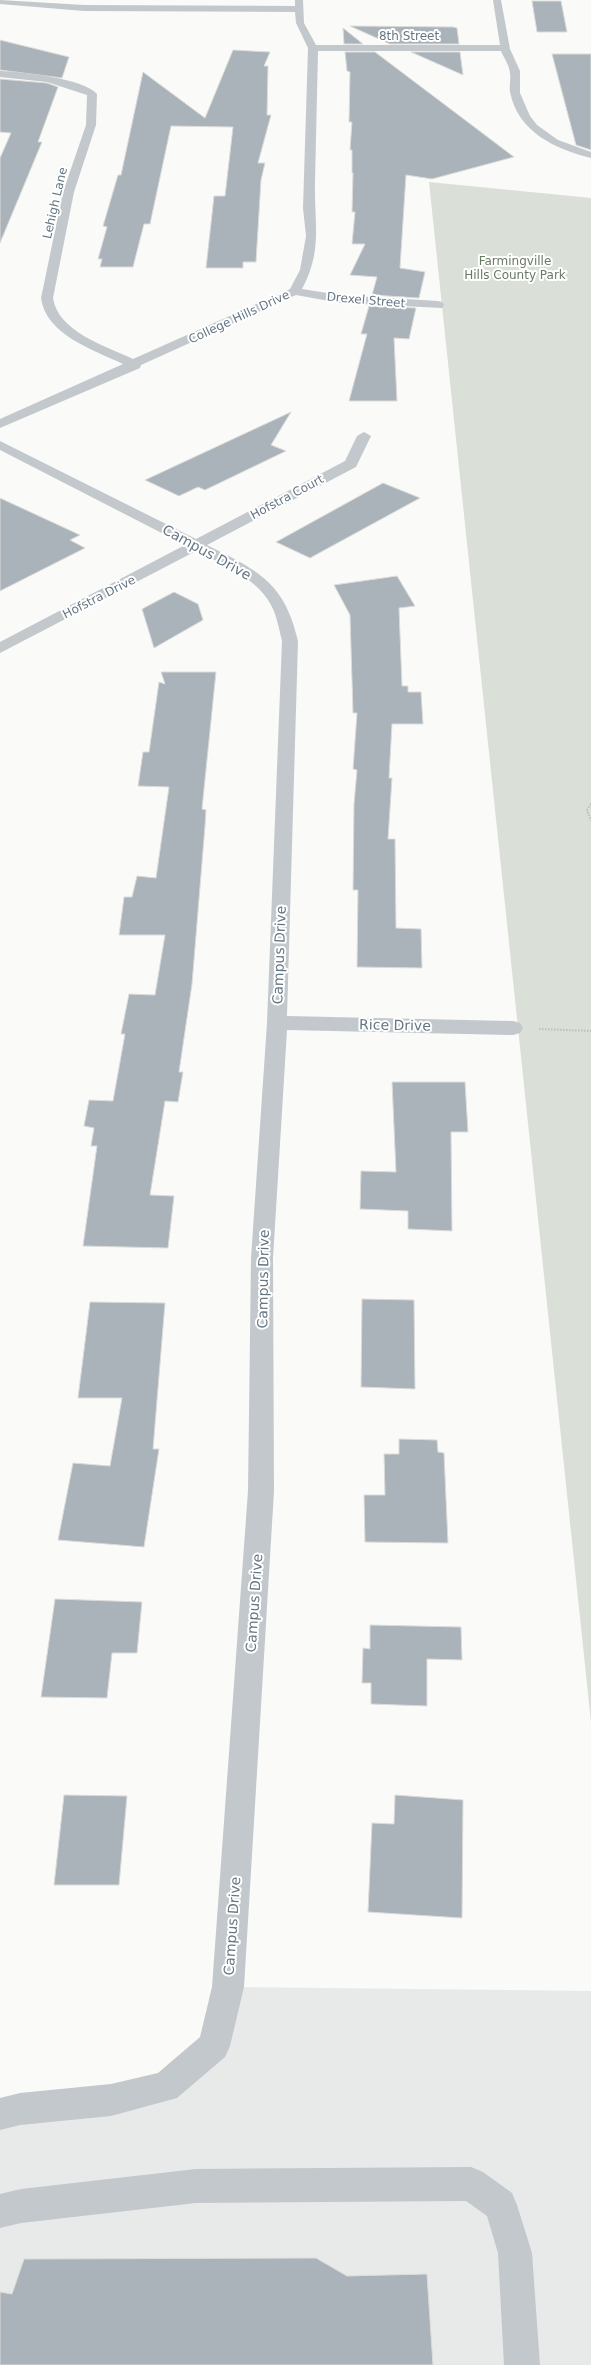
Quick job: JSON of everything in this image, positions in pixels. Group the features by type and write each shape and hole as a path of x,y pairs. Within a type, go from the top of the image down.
{"street":[{"path":"497,0 505,48 515,72 514,92 522,111 532,127 545,139 591,155"},
{"path":"0,1 85,4 298,4"},
{"name":"College Hills Drive","path":"0,424 135,365 294,291 306,270 312,236 309,208 313,48 300,23 298,4"},
{"name":"8th Street","path":"313,48 505,48"},
{"name":"Lehigh Lane","path":"0,74 42,78 74,85 92,94 94,110 87,139 73,174 49,282 47,303 57,320 76,336 135,365"},
{"name":"Drexel Street","path":"294,291 340,300 438,305"},
{"name":"Hofstra Court","path":"197,545 351,464 364,436"},
{"name":"Campus Drive","path":"0,445 242,569 271,591 284,611 290,641 277,1023 262,1258 261,1491 228,1987 214,2046 166,2087 111,2100 20,2109 0,2114"},
{"name":"Hofstra Drive","path":"0,648 197,545"},
{"name":"Rice Drive","path":"277,1023 513,1028"},
{"path":"0,2211 21,2206 196,2186 471,2184 500,2205 515,2253 522,2365"}],"path":[{"path":"591,804 586,810 591,821"},
{"path":"513,1028 591,1031"}],"shaded area":[{"path":"228,1987 591,1991 591,2365 0,2365 0,2114 111,2100 214,2046"}],"green space":[{"name":"Farmingville Hills County Park","path":"429,182 591,198 591,1722"}],"building":[{"path":"532,1 561,1 567,32 537,32"},
{"path":"350,26 453,27 457,28 459,44 390,44"},
{"path":"343,28 363,44 344,44"},
{"path":"0,40 69,57 62,78 0,70"},
{"path":"233,50 270,52 264,66 268,66 267,115 271,115 258,163 265,163 261,180 256,262 243,262 243,268 206,268 214,196 225,196 233,127 171,126 150,224 144,224 133,267 100,267 102,259 98,259 107,227 103,226 118,175 121,175 143,72 205,118"},
{"path":"345,52 375,52 514,157 432,179 406,175 400,268 425,272 419,298 372,295 377,277 350,275 365,244 352,244 355,212 352,212 353,173 352,150 350,150 352,122 349,122 350,72 347,71"},
{"path":"411,52 460,52 463,75"},
{"path":"552,54 591,54 591,150 576,145"},
{"path":"0,79 47,83 58,87 38,142 42,142 0,243 0,158 11,133 0,132"},
{"path":"369,306 416,308 409,339 394,338 397,401 349,401 367,334 361,334"},
{"path":"291,412 271,445 286,451 205,490 198,487 179,496 145,480"},
{"path":"383,483 420,498 310,558 276,542"},
{"path":"0,498 80,535 70,540 85,548 0,591"},
{"path":"397,576 415,606 399,608 402,686 408,686 408,692 421,692 423,724 392,724 389,778 392,778 388,839 395,839 396,928 421,929 422,968 357,967 358,890 353,890 354,804 357,770 353,769 357,713 353,713 350,615 334,585"},
{"path":"174,592 198,604 203,620 154,648 142,609"},
{"path":"161,672 216,672 202,809 206,810 192,984 179,1072 183,1072 178,1102 165,1101 150,1195 174,1196 168,1248 83,1246 97,1146 91,1146 94,1128 84,1126 89,1100 113,1101 125,1034 121,1034 129,994 155,995 165,935 119,935 124,897 132,897 137,876 156,878 169,787 138,786 143,752 149,752 159,682 165,684"},
{"path":"392,1082 465,1082 468,1132 451,1132 452,1231 408,1229 408,1211 360,1209 361,1171 396,1172"},
{"path":"362,1299 414,1300 415,1389 361,1387"},
{"path":"90,1302 165,1303 153,1449 159,1449 144,1547 58,1540 73,1463 110,1466 122,1398 78,1398"},
{"path":"399,1439 437,1440 438,1452 444,1453 448,1543 365,1542 364,1495 385,1495 384,1454 399,1454"},
{"path":"55,1599 142,1602 137,1653 112,1653 107,1698 41,1697"},
{"path":"370,1625 461,1627 462,1660 427,1659 427,1706 371,1704 371,1683 362,1683 363,1648 370,1649"},
{"path":"64,1795 127,1796 119,1885 54,1885"},
{"path":"395,1795 463,1800 462,1918 368,1912 372,1823 394,1824"},
{"path":"316,2258 347,2276 427,2274 433,2365 0,2365 0,2292 12,2294 24,2259"}]}
